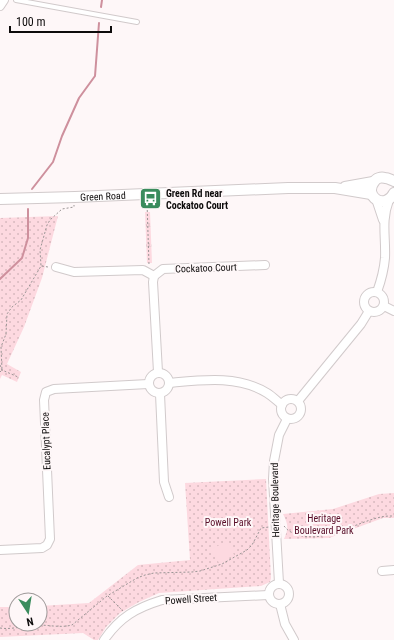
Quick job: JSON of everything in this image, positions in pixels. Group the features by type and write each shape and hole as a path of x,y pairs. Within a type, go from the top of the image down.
{"street":[{"path":"0,6 4,0"},
{"name":"Green Road","path":"0,198 288,188 335,188 373,182 376,179 384,177 393,183"},
{"path":"373,182 371,186 384,223"},
{"name":"Green Road","path":"335,188 374,197 382,201 393,195"},
{"name":"Green Road","path":"0,194 15,198"},
{"path":"378,292 384,270 385,209 393,195"},
{"name":"Cockatoo Court","path":"56,267 74,272 143,270 150,274 163,269 265,265"},
{"path":"150,274 153,282 158,372"},
{"path":"370,292 378,292 385,299 384,306 379,311 369,311 365,306 365,296 370,292"},
{"path":"384,306 394,311"},
{"path":"298,401 361,324 369,311"},
{"path":"158,372 168,377 169,383 168,388 160,394 153,392 148,384 148,381 152,375 158,372"},
{"path":"169,383 198,380 233,381 247,384 267,393 282,405"},
{"name":"Eucalypt Place","path":"0,550 42,548 47,545 50,539 44,400 46,392 54,389 148,384"},
{"path":"160,394 164,482 169,497"},
{"path":"289,399 298,401 302,409 300,416 294,419 287,419 281,411 282,405 289,399"},
{"name":"Heritage Boulevard","path":"278,583 273,479 274,461 279,435 287,419"},
{"path":"382,571 394,570"},
{"path":"278,583 285,585 290,595 286,601 280,604 277,604 271,600 268,595 270,588 278,583"},
{"name":"Powell Street","path":"104,640 111,629 128,615 134,611 162,600 268,595"},
{"path":"280,604 285,624 294,640"}],"lane":[{"path":"16,0 137,22"}],"path":[{"path":"146,194 150,274"},
{"path":"0,372 2,370 1,347 6,334 7,314 20,300 41,266 40,250 50,220 62,209 74,207 75,196"},
{"path":"0,365 2,370 18,378"},
{"path":"0,628 11,629 36,625 66,627 72,625 108,596 137,578 154,572 200,571 222,564 248,550 261,528 284,526 289,532 314,537 328,535 382,517 394,516"},
{"path":"108,596 128,615"}],"green space":[{"path":"145,212 150,212 152,263 147,263"},
{"path":"58,216 42,278 24,327 7,364 21,372 17,382 2,375 0,379 0,218"},
{"name":"Powell Park","path":"266,479 270,582 261,586 159,593 120,613 106,627 98,640 94,640 83,633 0,637 0,607 8,607 8,632 48,632 48,606 89,603 138,565 190,560 185,483"},
{"name":"Heritage Boulevard Park","path":"394,493 394,518 383,518 329,538 284,539 287,532 287,526 283,514 333,509 379,494"},
{"path":"227,541 234,555 219,563 212,549"}],"waterway":[{"path":"101,7 102,0"},
{"path":"32,189 53,162 62,136 79,98 95,76 99,23"},
{"path":"0,279 22,258 28,238 28,209"}],"place":[{"name":"Green Rd near Cockatoo Court","path":"150,199"}]}
